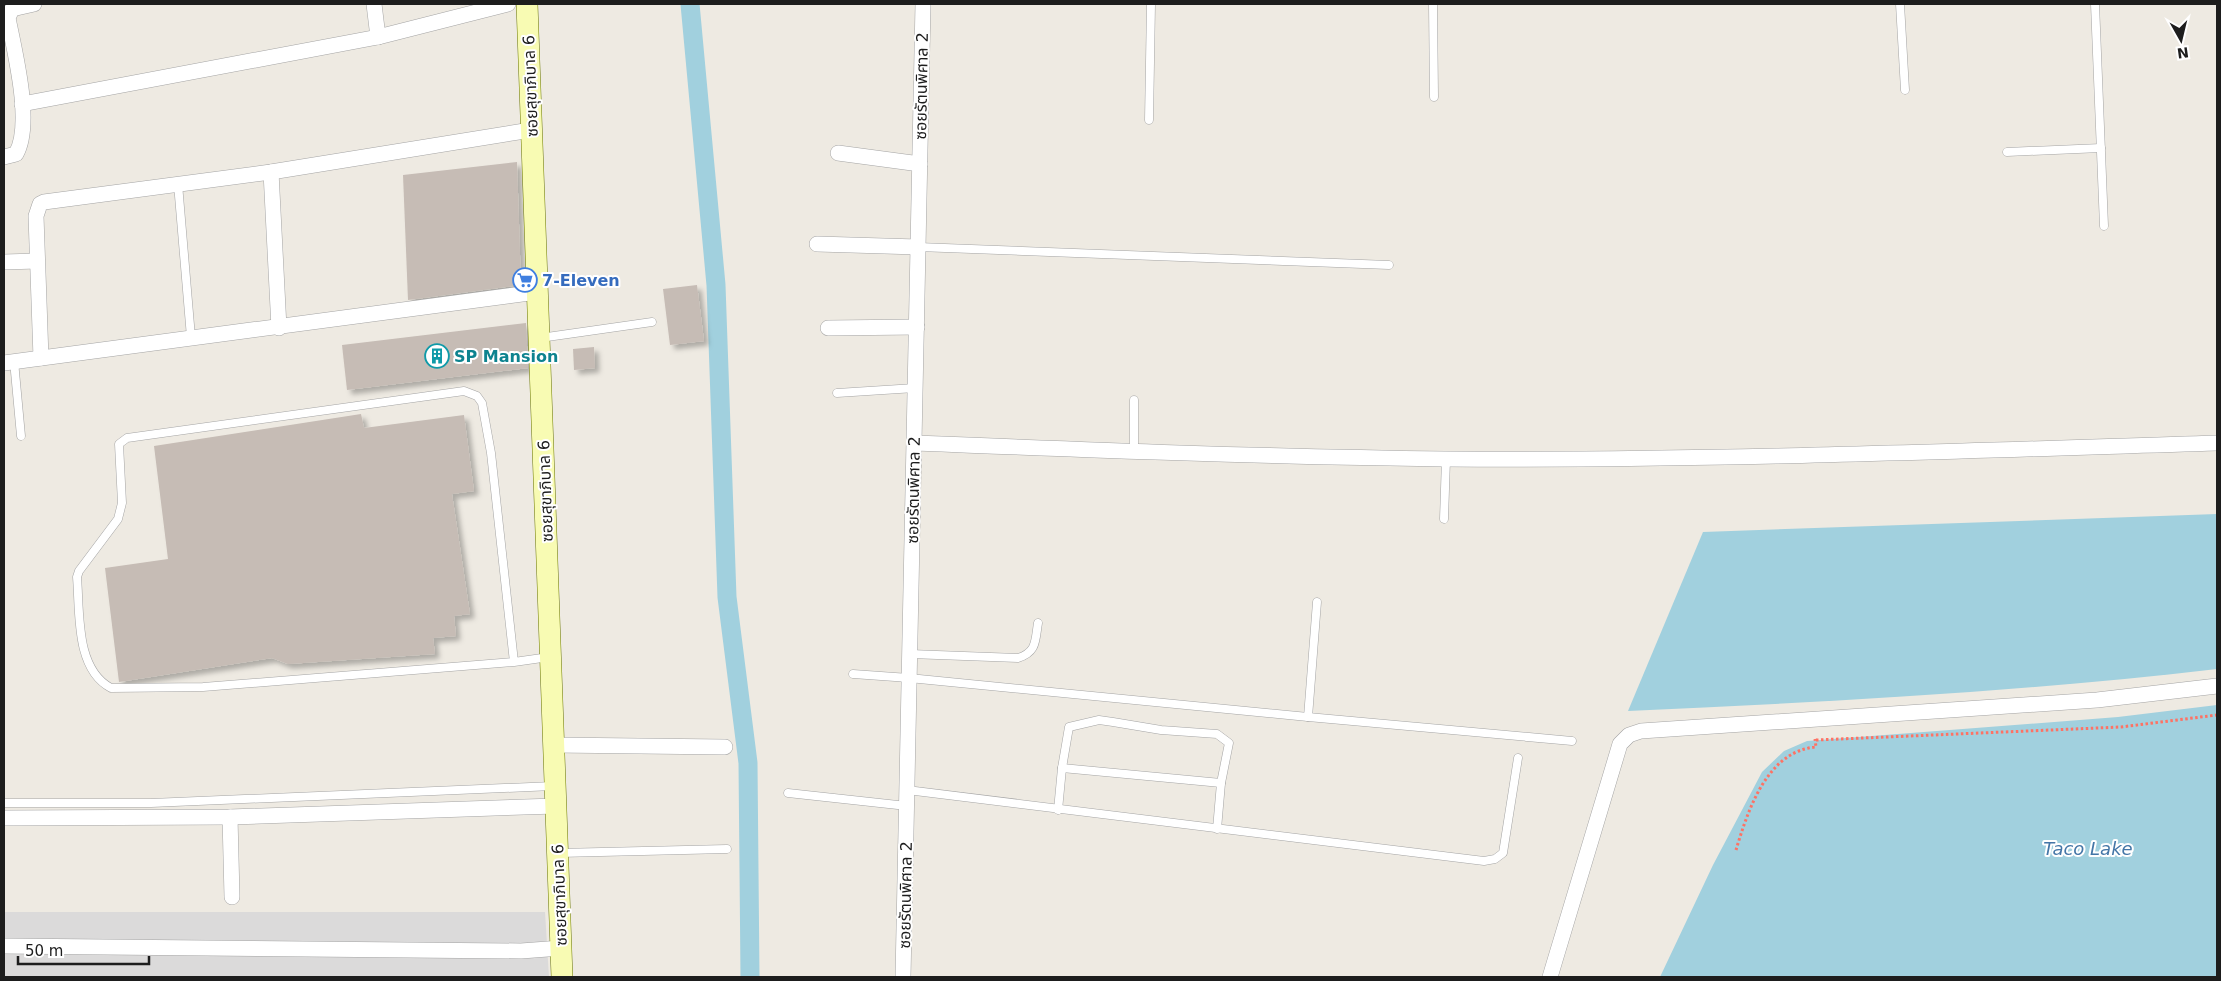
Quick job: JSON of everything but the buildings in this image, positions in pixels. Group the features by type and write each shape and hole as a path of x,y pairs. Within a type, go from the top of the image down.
{"street":[{"path":"4,157 16,154 21,146 23,136 22,104 10,54 8,18 10,12 18,7 34,4"},
{"path":"374,4 378,37"},
{"path":"22,104 378,37 508,4"},
{"name":"ซอยสุขาภิบาล 6","path":"527,4 562,977"},
{"name":"ซอยรัตนพิศาล 2","path":"903,977 923,4"},
{"path":"41,358 36,216 40,204 271,172 531,130"},
{"path":"838,153 920,164"},
{"path":"271,172 279,328"},
{"path":"817,244 918,247"},
{"path":"4,262 37,261"},
{"path":"9,362 191,337 279,328 537,292"},
{"path":"828,328 917,327"},
{"path":"914,443 1134,452 1446,459 1809,455 2217,443"},
{"path":"1550,977 1620,744 1629,735 1641,731 2097,700 2217,686"},
{"path":"554,745 725,747"},
{"path":"4,818 230,818 556,796"},
{"path":"230,818 232,897"},
{"path":"4,946 521,952 561,948"}],"lane":[{"path":"1149,120 1151,4"},
{"path":"1433,4 1434,97"},
{"path":"1900,4 1905,90"},
{"path":"2096,4 2104,226"},
{"path":"2007,152 2101,148"},
{"path":"178,184 191,337"},
{"path":"918,247 1389,265"},
{"path":"539,338 652,322"},
{"path":"9,362 21,436"},
{"path":"837,393 915,388"},
{"path":"514,662 491,453 482,403 472,393 464,391 127,438 118,444 122,503 118,519 79,571 77,577 82,636 86,655 90,668 105,685 118,688 203,687 514,662 551,657"},
{"path":"1134,400 1134,452"},
{"path":"1444,519 1446,459"},
{"path":"1308,718 1317,602"},
{"path":"910,654 1018,658 1032,651 1038,623"},
{"path":"853,674 1308,718 1572,741"},
{"path":"1058,810 1062,768 1069,727 1099,720 1161,730 1217,734 1229,743 1217,829"},
{"path":"907,790 1484,861 1496,859 1503,853 1518,758"},
{"path":"1062,768 1222,784"},
{"path":"788,792 907,806"},
{"path":"4,803 556,796"},
{"path":"558,853 727,850"}],"path":[{"path":"1736,850 1760,786 1786,758 1805,748 1816,747 1816,740 2121,727 2217,715"}],"shaded area":[{"path":"4,912 545,912 549,977 4,977"}],"water":[{"path":"2217,514 2217,669 1997,690 1850,700 1628,711 1703,532"},
{"name":"Taco Lake","path":"2217,705 2217,977 1660,977 1713,865 1762,772 1784,751 1807,741 2118,717"}],"waterway":[{"path":"690,4 716,285 727,597 748,763 750,977"}],"place":[{"name":"7-Eleven","path":"525,280"},
{"name":"SP Mansion","path":"437,356"}]}
